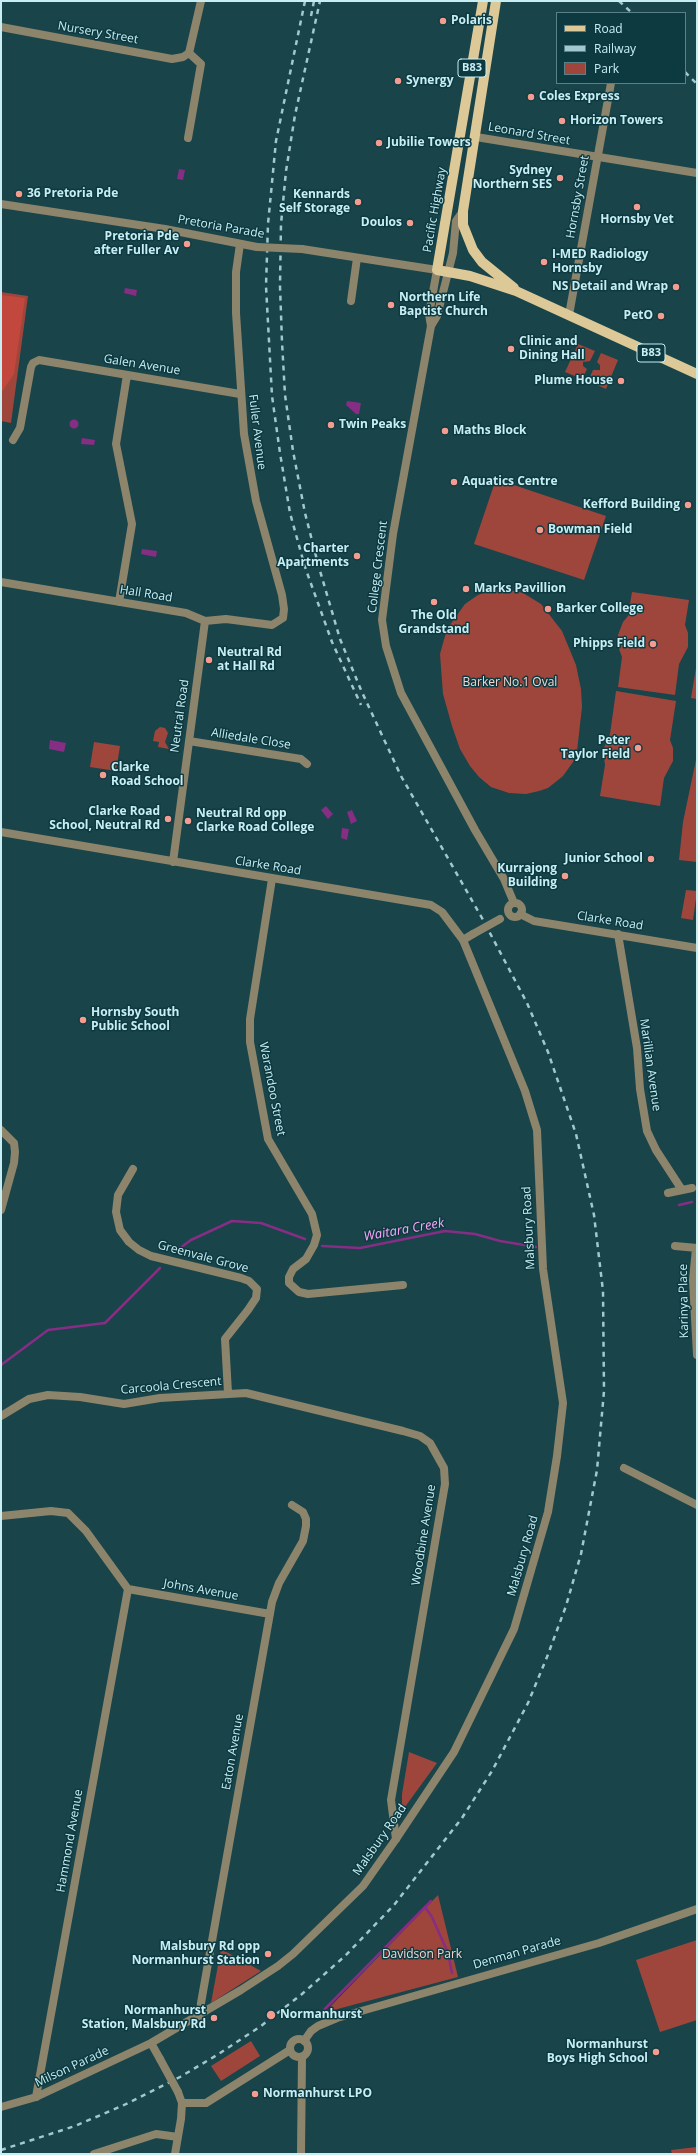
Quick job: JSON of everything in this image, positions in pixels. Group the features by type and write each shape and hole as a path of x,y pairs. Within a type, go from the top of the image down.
{"main road":[{"name":"Pacific Highway","path":"483,1 437,270 470,276 516,291 697,373"},
{"name":"Pacific Highway","path":"496,1 476,137 463,211 463,225 473,250 482,262 502,277 516,291"}],"street":[{"path":"188,138 201,64 189,53 201,1"},
{"name":"Nursery Street","path":"1,27 172,59 183,57 189,53"},
{"name":"Hornsby Street","path":"569,315 610,84"},
{"name":"Leonard Street","path":"476,137 597,158 697,173"},
{"name":"Pretoria Parade","path":"1,204 165,229 257,247 302,249 437,270"},
{"name":"Pacific Highway","path":"448,271 454,253 456,221 463,211"},
{"name":"Fuller Avenue","path":"240,244 236,267 236,313 240,394 249,465 256,501 282,595 284,609 283,618"},
{"path":"351,301 357,258"},
{"name":"College Crescent","path":"437,270 429,314 431,326 393,534 382,620 386,646 401,693 475,830 504,879 514,903"},
{"name":"College Crescent","path":"431,326 437,316 448,271"},
{"name":"Galen Avenue","path":"13,440 20,428 30,367 33,363 39,360 240,394"},
{"path":"119,602 132,524 116,444 127,374"},
{"name":"Hall Road","path":"1,582 186,613 205,621 226,619 272,625 283,618"},
{"name":"Neutral Road","path":"172,862 205,621"},
{"name":"Alliedale Close","path":"189,741 302,759 307,764"},
{"name":"Clarke Road","path":"1,832 431,905 442,912 463,940"},
{"name":"Warandoo Street","path":"272,879 250,1019 250,1042 268,1139 312,1214 317,1236 306,1259 293,1269 289,1277 289,1284 299,1292 308,1294 403,1285"},
{"path":"514,903 521,908 520,914 516,917 509,914 509,906 514,903"},
{"path":"463,940 509,914"},
{"name":"Clarke Road","path":"520,914 534,921 697,948"},
{"name":"Marillian Avenue","path":"618,934 637,1048 640,1089 647,1131 656,1150 682,1190"},
{"name":"Malsbury Road","path":"151,2043 200,2016 266,1974 293,1954 363,1886 454,1752 514,1629 548,1512 557,1456 563,1403 543,1269 537,1130 523,1084 463,940"},
{"path":"1,1130 14,1143 15,1152 14,1163 1,1210"},
{"name":"Greenvale Grove","path":"133,1169 118,1195 116,1212 120,1230 129,1242 151,1256 241,1278 249,1281 257,1289 256,1298 225,1339 228,1393"},
{"path":"668,1193 692,1188"},
{"name":"Karinya Place","path":"675,1246 697,1248 693,1280 697,1355"},
{"name":"Woodbine Avenue","path":"228,1393 246,1393 420,1436 430,1443 444,1468 445,1484 391,1800 396,1839"},
{"name":"Carcoola Crescent","path":"1,1416 29,1399 48,1395 80,1396 124,1404 160,1398 228,1393"},
{"path":"624,1468 697,1505"},
{"name":"Eaton Avenue","path":"200,2016 201,2003 270,1614 279,1583 300,1548 306,1526 306,1519 303,1512 292,1505"},
{"path":"1,1516 45,1512 68,1513 86,1531 128,1589"},
{"name":"Johns Avenue","path":"128,1589 270,1614"},
{"name":"Hammond Avenue","path":"36,2097 128,1589"},
{"name":"Denman Parade","path":"304,2041 311,2031 318,2026 337,2018 599,1943 697,1909"},
{"path":"182,2103 201,2104 211,2101 290,2050 294,2041 304,2041 307,2046 307,2051 302,2057 301,2154"},
{"path":"151,2043 178,2092 182,2103 175,2154"},
{"name":"Milson Parade","path":"1,2107 36,2097 151,2043"},
{"path":"290,2050 296,2057 302,2057"},
{"path":"94,2154 156,2134 178,2138"}],"green space":[{"path":"1,292 28,296 11,423 1,421"},
{"path":"578,344 595,351 590,361 583,362 583,366 587,369 582,379 565,372"},
{"path":"601,353 618,360 606,389 588,381 593,370 600,370 600,365 597,362"},
{"name":"Bowman Field","path":"496,479 606,516 584,580 474,544"},
{"name":"Barker No.1 Oval","path":"491,590 510,590 523,593 541,604 562,631 576,665 581,689 582,707 577,751 573,762 563,776 548,788 526,794 509,793 491,787 479,777 470,766 460,749 443,694 440,654 447,629 465,604 478,595"},
{"name":"Phipps Field","path":"632,592 689,600 685,625 688,633 688,647 679,664 675,695 618,687 622,657 619,649 618,635 623,622 628,616"},
{"path":"697,668 697,699 691,698"},
{"name":"Peter Taylor Field","path":"616,691 676,701 670,740 673,748 673,761 664,778 660,806 600,796 605,765 603,750 610,734"},
{"path":"160,727 165,728 168,733 165,742 169,749 158,747 159,742 153,741 155,731"},
{"path":"94,742 120,746 116,771 90,767"},
{"path":"697,755 697,862 679,860 683,822"},
{"path":"686,890 697,891 693,920 681,918"},
{"path":"409,1752 437,1763 402,1811 402,1794"},
{"name":"Davidson Park","path":"438,1895 458,1977 330,2011 330,2007"},
{"path":"697,1940 697,2020 660,2032 636,1960"},
{"path":"221,1949 261,1971 211,2003"},
{"path":"251,2041 260,2056 221,2081 211,2066"},
{"path":"697,2147 697,2154 672,2154 671,2150"}],"shaded area":[{"path":"179,169 185,170 183,180 177,179"},
{"path":"125,288 137,290 136,296 124,293"},
{"path":"1,295 25,298 14,374 1,393"},
{"path":"347,401 361,403 359,414 356,414 346,405"},
{"path":"72,420 76,420 78,424 76,428 72,428 70,426 70,422"},
{"path":"82,438 95,440 94,445 81,444"},
{"path":"142,549 157,551 156,557 141,554"},
{"path":"50,740 66,743 64,752 49,749"},
{"path":"326,806 333,814 328,819 321,810"},
{"path":"352,810 357,821 351,824 347,812"},
{"path":"342,828 349,829 347,840 341,838"}],"waterway":[{"path":"679,1205 692,1202"},
{"name":"Waitara Creek","path":"176,1251 191,1240 232,1221 261,1223 305,1239"},
{"name":"Waitara Creek","path":"322,1246 360,1248 445,1231 475,1234 500,1241 536,1247"},
{"name":"Waitara Creek","path":"1,1365 48,1330 105,1323 160,1268"},
{"path":"320,2014 431,1901"},
{"path":"425,1907 432,1917 448,1953 452,1973"}],"railway":[{"path":"305,1 276,141 268,224 266,286 272,396 290,513 305,567 332,642 361,705"},
{"path":"311,16 314,1"},
{"path":"1,2150 75,2126 124,2105 180,2077 217,2055 261,2026 302,1994 345,1956 394,1905 462,1818 492,1771 528,1703 566,1606 581,1554 597,1470 604,1391 603,1291 594,1215 576,1134 548,1052 527,1003 482,918 401,776 361,690 340,639 318,564 305,513 293,451 285,395 282,342 280,286 281,224 286,171 295,115 320,1"},
{"path":"619,1 631,12"},
{"path":"686,73 697,84"}],"place":[{"name":"Polaris","path":"443,21"},
{"name":"Synergy","path":"398,81"},
{"name":"Coles Express","path":"531,97"},
{"name":"Horizon Towers","path":"562,121"},
{"name":"Jubilie Towers","path":"379,143"},
{"name":"Sydney Northern SES","path":"560,178"},
{"name":"36 Pretoria Pde","path":"19,194"},
{"name":"Kennards Self Storage","path":"358,202"},
{"name":"Hornsby Vet","path":"637,207"},
{"name":"Doulos","path":"410,223"},
{"name":"Pretoria Pde after Fuller Av","path":"187,244"},
{"name":"I-MED Radiology Hornsby","path":"544,262"},
{"name":"NS Detail and Wrap","path":"676,287"},
{"name":"Northern Life Baptist Church","path":"391,305"},
{"name":"PetO","path":"661,316"},
{"name":"Clinic and Dining Hall","path":"511,349"},
{"name":"Plume House","path":"621,381"},
{"name":"Twin Peaks","path":"331,425"},
{"name":"Maths Block","path":"445,431"},
{"name":"Aquatics Centre","path":"454,482"},
{"name":"Kefford Building","path":"688,505"},
{"name":"Bowman Field","path":"540,530"},
{"name":"Charter Apartments","path":"357,556"},
{"name":"Marks Pavillion","path":"466,589"},
{"name":"The Old Grandstand","path":"434,602"},
{"name":"Barker College","path":"548,609"},
{"name":"Phipps Field","path":"653,644"},
{"name":"Neutral Rd at Hall Rd","path":"209,660"},
{"name":"Peter Taylor Field","path":"638,748"},
{"name":"Clarke Road School","path":"103,775"},
{"name":"Clarke Road School, Neutral Rd","path":"168,819"},
{"name":"Neutral Rd opp Clarke Road College","path":"188,821"},
{"name":"Junior School","path":"651,859"},
{"name":"Kurrajong Building","path":"565,876"},
{"name":"Hornsby South Public School","path":"83,1020"},
{"name":"Malsbury Rd opp Normanhurst Station","path":"268,1954"},
{"name":"Normanhurst","path":"271,2015"},
{"name":"Normanhurst Station, Malsbury Rd","path":"214,2018"},
{"name":"Normanhurst Boys High School","path":"656,2052"},
{"name":"Normanhurst LPO","path":"255,2094"}]}
